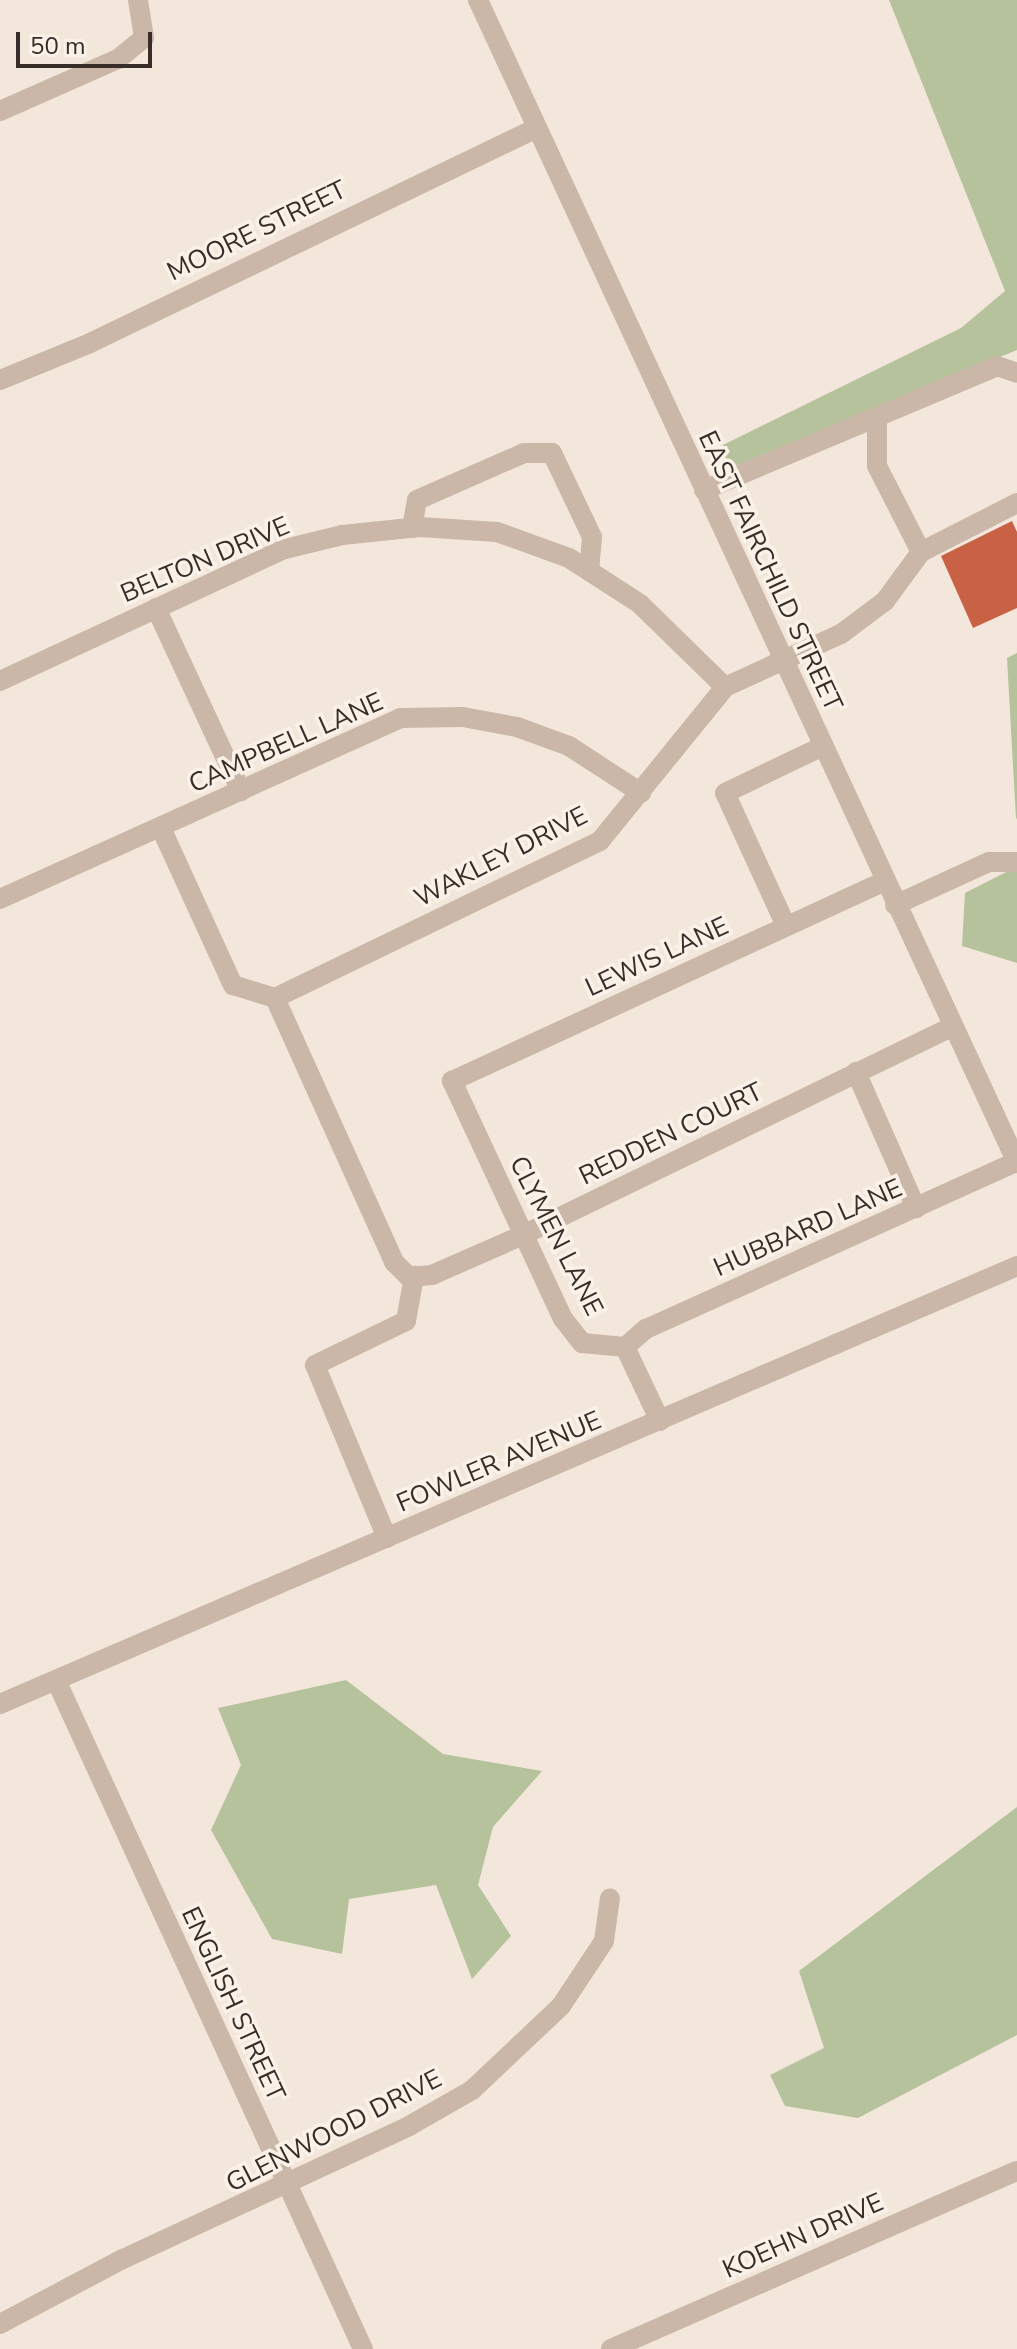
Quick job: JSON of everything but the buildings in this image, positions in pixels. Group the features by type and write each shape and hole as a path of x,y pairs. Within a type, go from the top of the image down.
{"street":[{"path":"0,111 118,59 144,38 138,0"},
{"name":"EAST FAIRCHILD STREET","path":"478,0 895,905 1017,1162"},
{"name":"MOORE STREET","path":"0,380 90,343 537,128"},
{"path":"704,490 877,420 997,366 1017,373"},
{"path":"877,420 877,466 921,552 1017,503"},
{"path":"412,528 417,500 524,453 552,453 592,537 589,571"},
{"name":"BELTON DRIVE","path":"0,681 285,549 342,535 412,528 497,532 569,558 640,604 725,687"},
{"name":"WAKLEY DRIVE","path":"275,998 600,841 725,687 841,634 885,601 921,552"},
{"path":"156,608 241,791"},
{"name":"CAMPBELL LANE","path":"0,899 400,718 463,717 517,727 569,746 641,793"},
{"path":"786,926 725,793 823,746"},
{"path":"161,828 233,985 275,998 394,1262 412,1276 406,1321 315,1365 387,1538"},
{"path":"895,905 989,862 1017,862"},
{"name":"LEWIS LANE","path":"452,1081 884,881"},
{"name":"REDDEN COURT","path":"412,1276 432,1275 523,1235 953,1026"},
{"path":"856,1072 916,1208"},
{"name":"CLYMEN LANE","path":"452,1081 563,1319 582,1343 625,1347"},
{"name":"HUBBARD LANE","path":"625,1347 646,1329 1017,1162"},
{"name":"FOWLER AVENUE","path":"0,1704 1017,1266"},
{"path":"625,1347 660,1421"},
{"name":"ENGLISH STREET","path":"56,1680 363,2349"},
{"name":"GLENWOOD DRIVE","path":"0,2324 123,2259 287,2184 325,2161 409,2126 472,2090 520,2050 561,2006 604,1941 610,1898"},
{"name":"KOEHN DRIVE","path":"611,2349 1017,2171"}],"green space":[{"path":"889,0 1017,0 1017,350 728,469 723,445 961,328 1005,291"},
{"path":"1017,653 1017,818 1016,819 1007,658"},
{"path":"1010,870 1017,871 1017,963 962,946 965,893"},
{"path":"346,1680 443,1754 542,1771 493,1827 478,1885 511,1936 472,1979 436,1885 349,1899 342,1954 272,1939 211,1830 241,1765 218,1708"},
{"path":"1017,1807 1017,2035 858,2118 785,2106 770,2075 824,2048 799,1971"}]}
